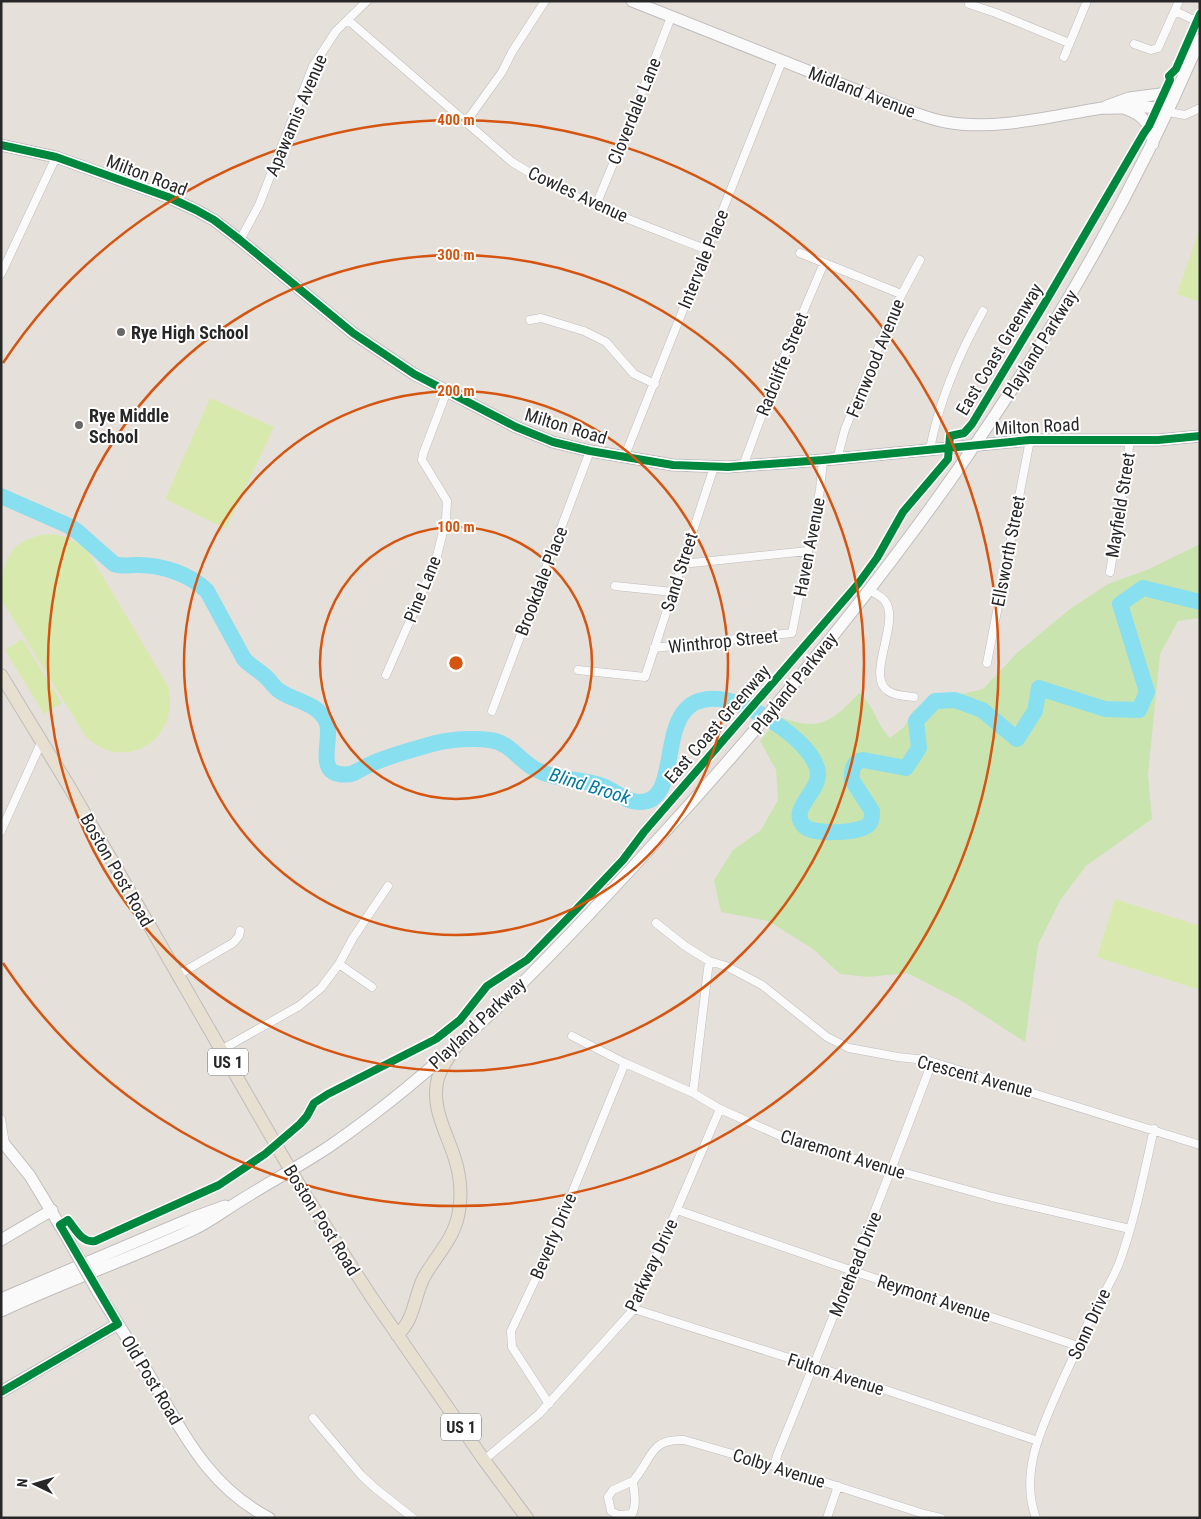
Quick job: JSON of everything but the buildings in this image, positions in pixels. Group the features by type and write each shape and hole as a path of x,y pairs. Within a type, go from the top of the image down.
{"main road":[{"name":"Boston Post Road","path":"1,675 70,788 304,1193 398,1335 484,1460 527,1518"},
{"path":"398,1335 410,1317 420,1286 453,1234 460,1211 460,1177 455,1157 440,1120 436,1099 436,1088 443,1067 459,1042"}],"street":[{"name":"Apawamis Avenue","path":"240,240 268,182 303,87 313,66 331,38 367,1"},
{"path":"466,122 502,72 512,52 545,1"},
{"name":"Midland Avenue","path":"632,1 909,111 946,122 997,124 1102,108 1151,106 1168,112"},
{"path":"1064,57 1087,1"},
{"path":"1134,44 1151,50 1158,48 1179,1"},
{"path":"969,4 1069,43"},
{"path":"1175,11 1200,23"},
{"name":"Cloverdale Lane","path":"596,205 671,17"},
{"name":"Cowles Avenue","path":"348,20 414,75 512,162 542,181 708,250"},
{"name":"Playland Parkway","path":"1,1311 195,1229 353,1130 406,1088 459,1042 511,993 620,881 780,701 869,590 976,445 1076,287 1109,228 1153,144 1200,39"},
{"name":"Intervale Place","path":"624,458 782,61"},
{"name":"Midland Avenue","path":"1102,108 1129,98 1176,92"},
{"path":"1126,108 1134,111 1147,123 1153,136 1153,144"},
{"path":"1168,112 1177,115 1185,114 1200,108"},
{"name":"Milton Road","path":"1,145 56,157 168,197 214,220 353,333 395,362 447,392 529,433 590,452 693,467 714,467 823,460 1030,440 1174,439 1200,436"},
{"path":"1,274 56,157"},
{"path":"800,253 901,294"},
{"name":"Fernwood Avenue","path":"837,458 846,429 901,294 920,260"},
{"name":"Radcliffe Street","path":"743,466 780,366 824,263"},
{"path":"930,449 941,405 966,344 983,311"},
{"path":"530,320 541,318 584,331 606,342 634,374 654,384"},
{"name":"Pine Lane","path":"386,675 433,565 446,519 447,501 422,460 447,392"},
{"name":"Mayfield Street","path":"1110,572 1130,439"},
{"name":"Ellsworth Street","path":"987,663 1030,440"},
{"name":"Brookdale Place","path":"492,711 590,452"},
{"name":"Haven Avenue","path":"792,633 820,490 823,460"},
{"name":"Sand Street","path":"578,670 645,677 714,467"},
{"path":"682,564 808,552"},
{"path":"615,586 673,592"},
{"path":"869,590 881,596 888,607 888,627 881,670 882,684 891,693 914,697"},
{"name":"Winthrop Street","path":"654,648 792,633"},
{"path":"1,831 41,743"},
{"path":"221,1050 299,1006 321,988 339,964 353,938 388,886"},
{"name":"Crescent Avenue","path":"656,923 685,946 709,961 726,966 762,985 827,1037 849,1048 932,1062 1200,1145"},
{"path":"178,975 233,943 239,936 240,931"},
{"path":"693,1093 709,961"},
{"path":"339,964 372,987"},
{"name":"Claremont Avenue","path":"572,1036 625,1063 693,1093 720,1109 794,1142 992,1197 1130,1230"},
{"name":"Morehead Drive","path":"774,1466 892,1170 932,1062"},
{"name":"Beverly Drive","path":"549,1404 512,1346 511,1331 545,1259 625,1063"},
{"name":"Parkway Drive","path":"484,1460 549,1404 634,1309 720,1109"},
{"name":"Old Post Road","path":"1,1119 3,1142 30,1176 52,1210 98,1292 186,1438 204,1464 234,1494 269,1518"},
{"name":"Sonn Drive","path":"1036,1518 1030,1479 1034,1452 1078,1346 1120,1263 1130,1230 1154,1130"},
{"name":"Playland Parkway","path":"1,1298 192,1218 238,1202"},
{"path":"1,1240 52,1210"},
{"name":"Reymont Avenue","path":"677,1210 852,1271 1078,1346"},
{"name":"Fulton Avenue","path":"634,1309 814,1366 1038,1441"},
{"path":"1,1392 118,1324"},
{"path":"313,1418 361,1475 413,1518"},
{"name":"Colby Avenue","path":"633,1481 634,1510 632,1514 618,1515 611,1511 608,1497 613,1490 633,1481 640,1473 653,1450 660,1443 670,1439 684,1440 942,1518"},
{"path":"827,1518 838,1486"}],"green space":[{"path":"1200,228 1200,302 1177,294"},
{"path":"210,398 274,427 226,529 165,499"},
{"path":"48,534 71,539 89,553 168,686 170,705 167,721 159,735 147,745 133,751 118,752 102,748 86,737 1,599 5,564 10,555 24,541"},
{"path":"1200,544 1200,618 1178,621 1160,654 1148,775 1152,819 1086,866 1061,899 1038,945 1025,1042 960,1000 907,973 868,977 840,974 813,949 768,921 721,912 714,880 733,850 761,830 778,800 776,770 760,741 780,717 805,724 824,722 841,711 859,693 868,703 890,738 905,726 912,712 923,703 983,689 1018,652 1070,609 1108,584 1149,569"},
{"path":"22,639 62,703 44,714 5,650"},
{"path":"1115,899 1200,926 1200,990 1097,957"}],"waterway":[{"name":"Blind Brook","path":"1,496 69,526 114,564 123,566 147,565 166,569 184,575 200,585 207,591 244,659 265,676 279,691 311,706 322,715 328,727 327,762 329,768 335,773 351,774 403,752 436,743 484,739 503,744 529,765 543,773 596,784 636,802 647,801 658,793 665,779 672,741 678,723 687,708 702,700 726,700 738,703 766,717 795,738 806,750 814,761 818,773 814,787 802,807 800,820 809,829 826,832 856,830 869,824 872,811 852,780 853,767 857,762 863,760 906,768 919,748 916,721 935,701 955,700 982,710 1017,739 1035,711 1039,688 1105,709 1139,710 1147,692 1120,604 1143,588 1200,602"}],"cycle path":[{"name":"East Coast Greenway","path":"1,1392 118,1324 60,1225 68,1220 83,1238 95,1241 219,1185 265,1154 300,1124 314,1103 436,1039 460,1020 487,986 527,960 623,860 644,832 858,584 877,558 903,512 948,459 950,436 964,433 972,424 1149,126 1170,80 1169,76 1176,69 1200,14"},
{"path":"1,145 56,157 168,197 196,210 214,220 240,240 353,333 414,374 516,427 553,442 590,451 673,465 728,467 1030,440 1158,440 1200,436"}],"place":[{"name":"Rye High School","path":"121,332"},
{"name":"Rye Middle School","path":"79,425"}]}
